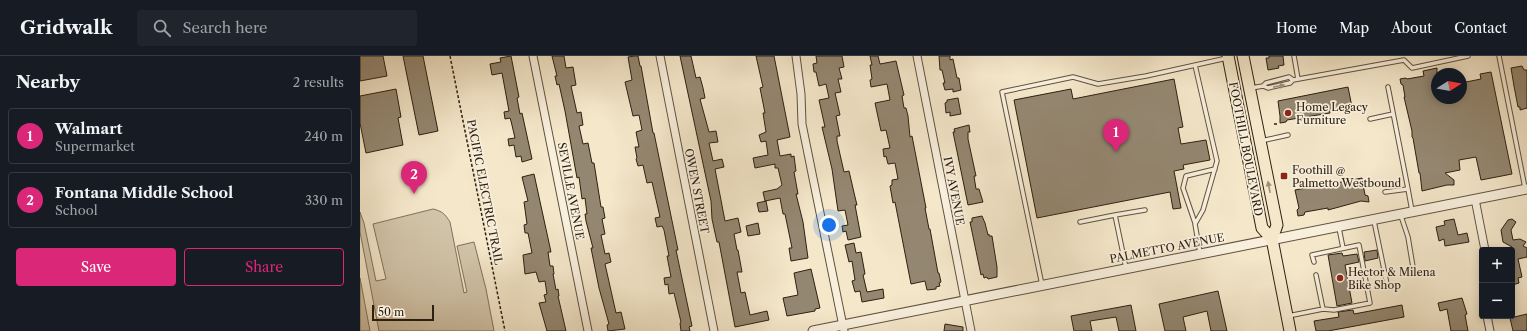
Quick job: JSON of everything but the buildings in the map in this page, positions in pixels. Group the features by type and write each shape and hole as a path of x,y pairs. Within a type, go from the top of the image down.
{"main road":[{"name":"FOOTHILL BOULEVARD","path":"1243,56 1276,225 1272,240 1290,331"},
{"name":"FOOTHILL BOULEVARD","path":"1228,57 1262,228 1272,240"}],"street":[{"name":"SEVILLE AVENUE","path":"533,56 588,331"},
{"name":"OWEN STREET","path":"660,56 714,331"},
{"path":"796,56 801,94 802,124 843,328"},
{"name":"IVY AVENUE","path":"916,56 971,331"},
{"name":"PALMETTO AVENUE","path":"813,331 843,328 1042,285 1526,189"},
{"path":"1475,199 1484,247"},
{"path":"1488,319 1490,331"}],"lane":[{"path":"1294,56 1298,79"},
{"path":"1249,88 1263,86 1266,83 1289,78 1293,80 1404,58 1412,68 1468,56"},
{"path":"1499,56 1526,189"},
{"path":"1042,285 1002,92 1073,77 1098,84 1146,76 1228,57"},
{"path":"1195,64 1217,161 1203,210 1195,224"},
{"path":"1388,87 1413,212"},
{"path":"1370,119 1393,114"},
{"path":"1260,141 1288,136"},
{"path":"1200,253 1195,224 1183,188 1186,176 1215,169"},
{"path":"1385,192 1408,189"},
{"path":"1080,222 1145,210"},
{"path":"1401,214 1408,237 1413,266"},
{"path":"1115,215 1126,268"},
{"path":"1374,220 1387,284"},
{"path":"1338,227 1343,248"},
{"path":"1287,316 1323,309 1334,310 1370,303 1359,245 1312,254 1314,262"},
{"path":"1316,275 1323,309"}],"path":[{"name":"PACIFIC ELECTRIC TRAIL","path":"450,56 505,331"},
{"path":"1274,124 1279,124"}],"shaded area":[{"path":"433,209 443,213 450,222 464,293 467,292 457,246 474,242 486,289 494,331 379,331 360,232 360,212 364,223 376,281 386,279 373,224"},
{"path":"360,278 370,331 360,331"}],"place":[{"name":"Home Legacy Furniture","path":"1288,113"},
{"name":"Walmart","path":"1116,152"},
{"name":"Foothill @ Palmetto Westbound","path":"1284,176"},
{"name":"Fontana Middle School","path":"414,194"},
{"name":"Hector & Milena Bike Shop","path":"1340,278"}]}
